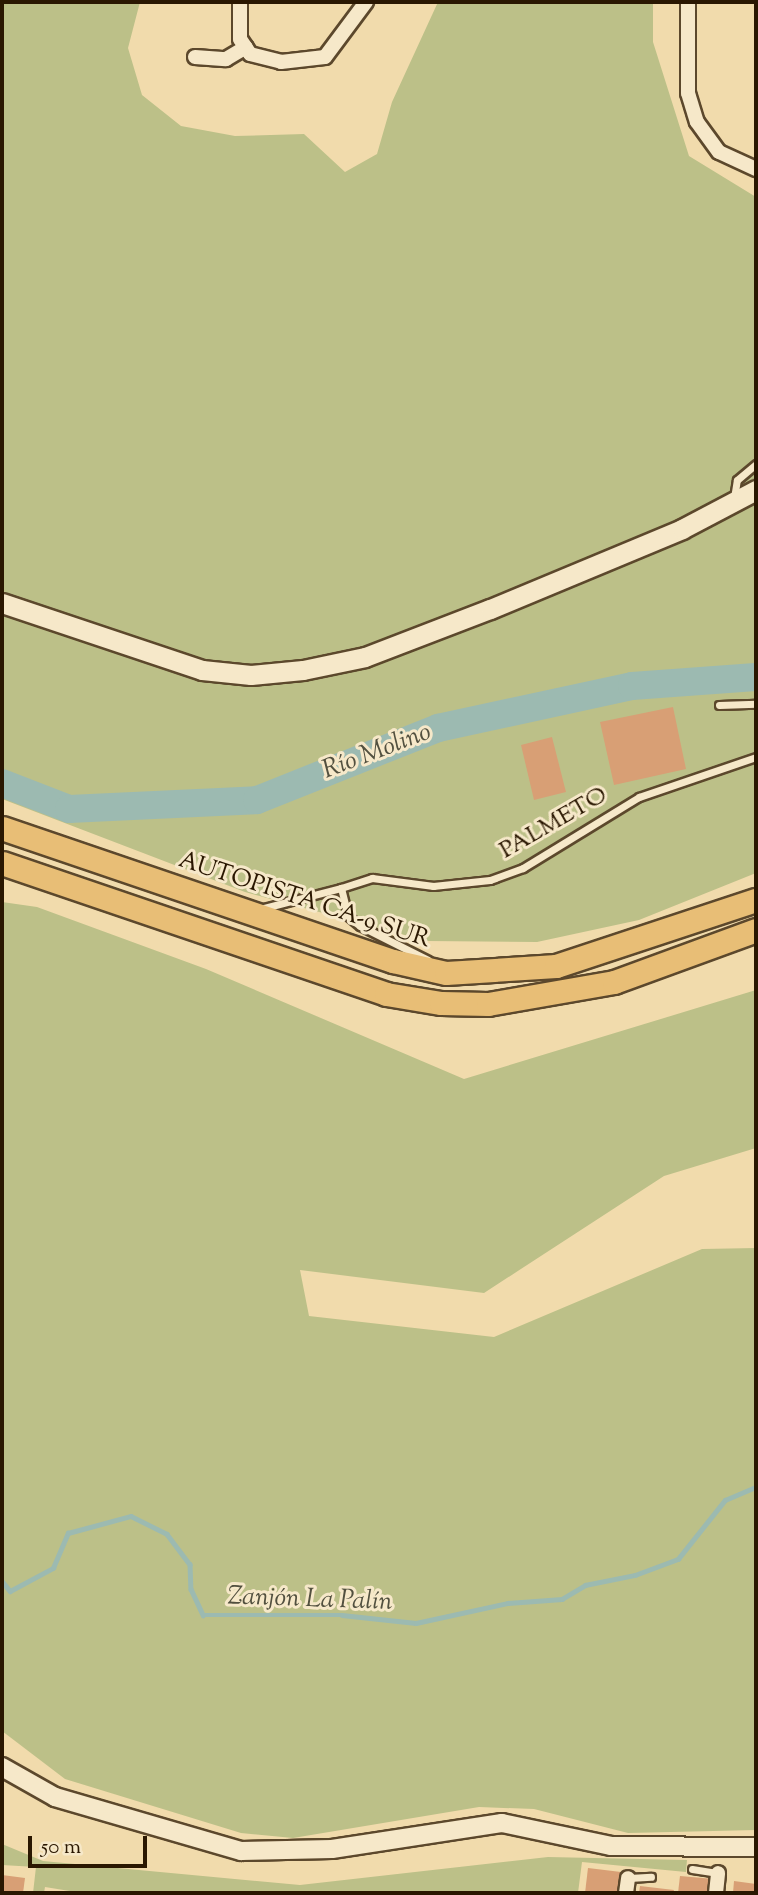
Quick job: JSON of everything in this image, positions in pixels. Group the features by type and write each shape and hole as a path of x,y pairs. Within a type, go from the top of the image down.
{"highway":[{"name":"AUTOPISTA CA-9 SUR","path":"2,828 393,961 446,973 556,967 756,900"},
{"path":"2,863 386,994 441,1003 488,1004 614,982 756,930"}],"main road":[{"path":"2,603 202,670 251,676 303,670 365,657 490,609 682,529 733,499 756,490"}],"street":[{"path":"240,2 240,39 248,51 281,62 324,57 366,2"},
{"path":"688,2 688,93 697,121 719,152 756,169"},
{"path":"195,57 226,59 248,51"},
{"path":"2,1767 55,1797 241,1851 332,1849 502,1823 611,1846 756,1847"},
{"path":"716,1893 718,1873"}],"lane":[{"path":"733,499 737,480 756,464"},
{"path":"719,705 756,704"},
{"name":"PALMETO","path":"244,911 278,907 372,878 433,886 490,880 523,868 639,797 756,757"},
{"path":"341,888 348,916 360,926 446,973"},
{"path":"692,1869 718,1873"},
{"path":"627,1886 651,1877"}],"green space":[{"path":"2,2 140,2 128,48 142,95 181,126 235,136 304,134 345,172 377,154 392,102 438,2 653,2 653,42 689,156 756,197 756,873 639,920 537,942 427,941 245,892 2,799"},
{"path":"2,902 37,907 206,969 464,1079 756,990 756,1148 664,1176 484,1293 300,1270 309,1316 494,1337 702,1249 756,1248 756,1830 628,1833 534,1809 479,1807 293,1838 241,1833 65,1779 2,1731"},
{"path":"2,1844 43,1861 300,1885 548,1857 687,1860 686,1872 582,1862 578,1893 82,1893 45,1887 44,1893 33,1893 36,1867 2,1865"}],"building":[{"path":"673,707 686,769 614,785 600,722"},
{"path":"552,737 566,792 534,800 521,745"},
{"path":"588,1868 621,1872 619,1893 585,1893"},
{"path":"2,1875 25,1878 23,1893 2,1893"},
{"path":"680,1876 714,1879 712,1893 678,1893"},
{"path":"734,1881 756,1884 756,1893 733,1893"},
{"path":"640,1886 674,1890 673,1893 639,1893"}],"waterway":[{"name":"Río Molino","path":"2,783 69,809 257,800 438,728 632,686 756,677"},
{"name":"Zanjón La Palín","path":"2,1581 10,1591 53,1568 68,1533 131,1516 167,1534 190,1564 191,1589 203,1615 342,1615 416,1623 508,1603 562,1599 585,1585 635,1575 678,1559 725,1500 756,1487"}]}
